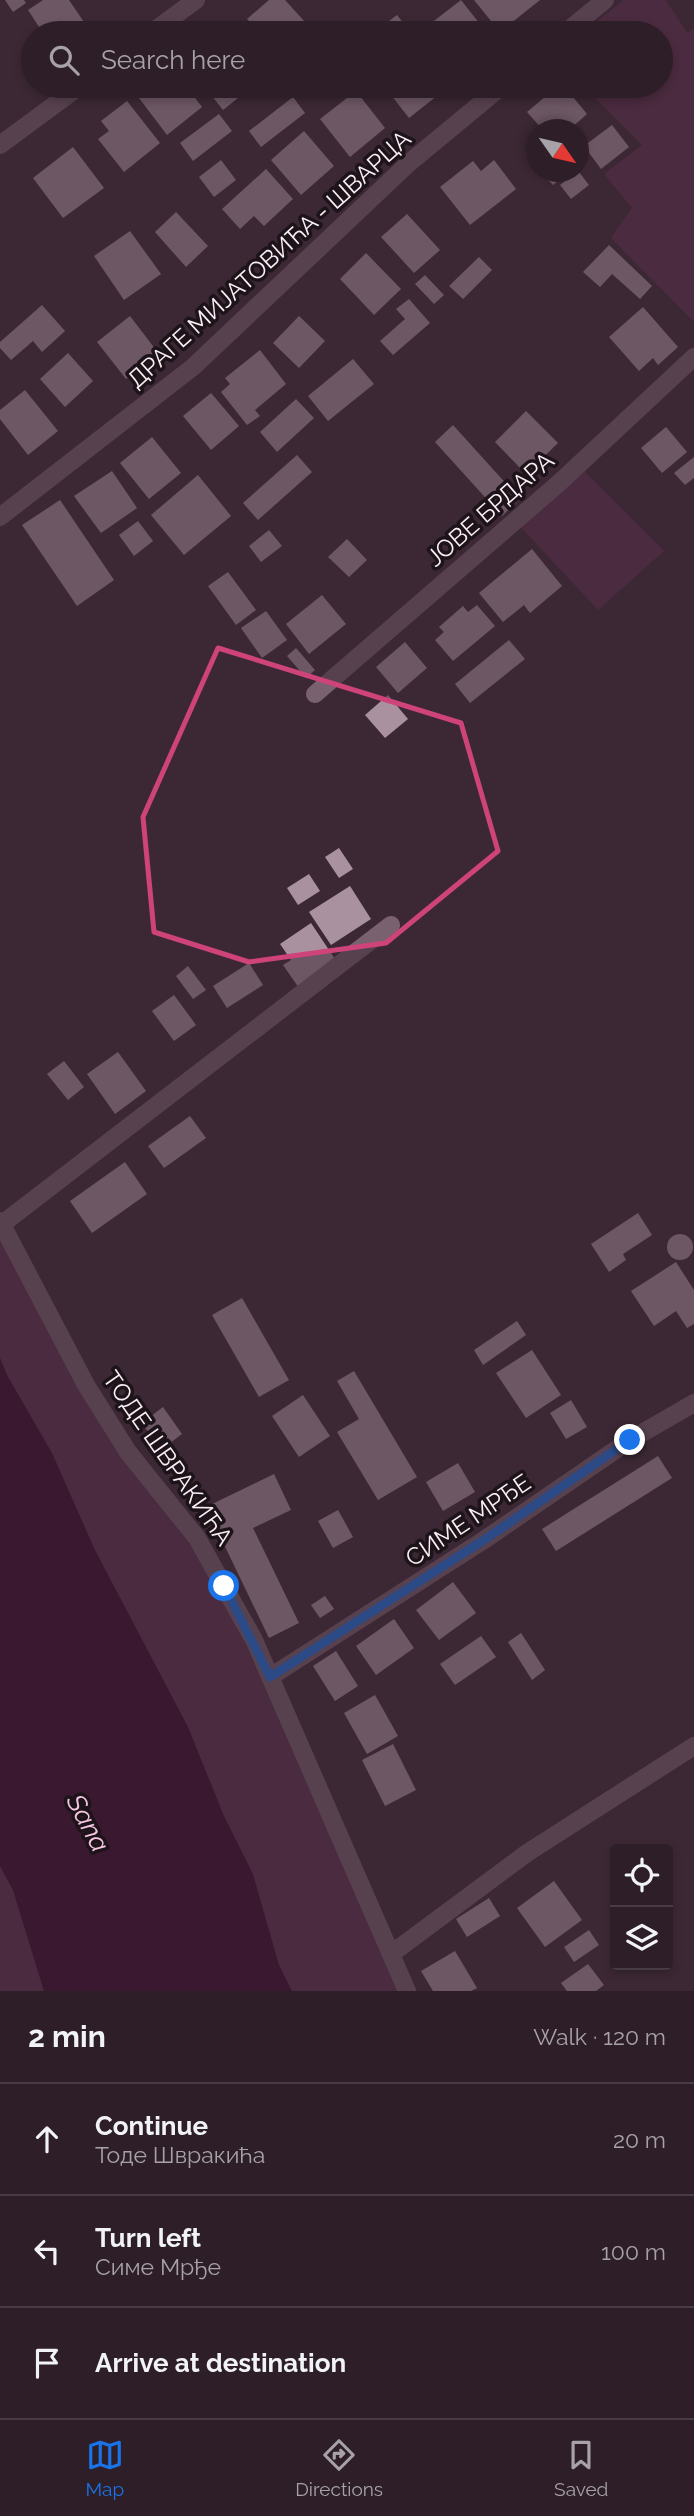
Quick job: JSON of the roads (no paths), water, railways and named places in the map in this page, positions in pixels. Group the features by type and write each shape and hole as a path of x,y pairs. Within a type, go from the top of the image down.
{"street":[{"path":"167,21 196,0"},
{"path":"580,21 605,0"},
{"path":"0,145 64,98"},
{"name":"ДРАГЕ МИЈАТОВИЋА - ШВАРЦА","path":"0,517 193,367 409,163 488,98"},
{"name":"ЈОВЕ БРДАРА","path":"316,694 559,483 694,357"},
{"path":"0,499 29,496"},
{"name":"ТОДЕ ШВРАКИЋА","path":"391,926 1,1223 86,1385 128,1452 197,1538 254,1640 407,1991"},
{"name":"СИМЕ МРЂЕ","path":"270,1677 484,1540 630,1440 694,1404"},
{"path":"391,1954 527,1853 694,1746"}],"water":[{"name":"Sana","path":"0,1358 52,1453 95,1550 188,1727 224,1816 253,1874 279,1965 292,1991 44,1991 13,1890 0,1866"}]}
